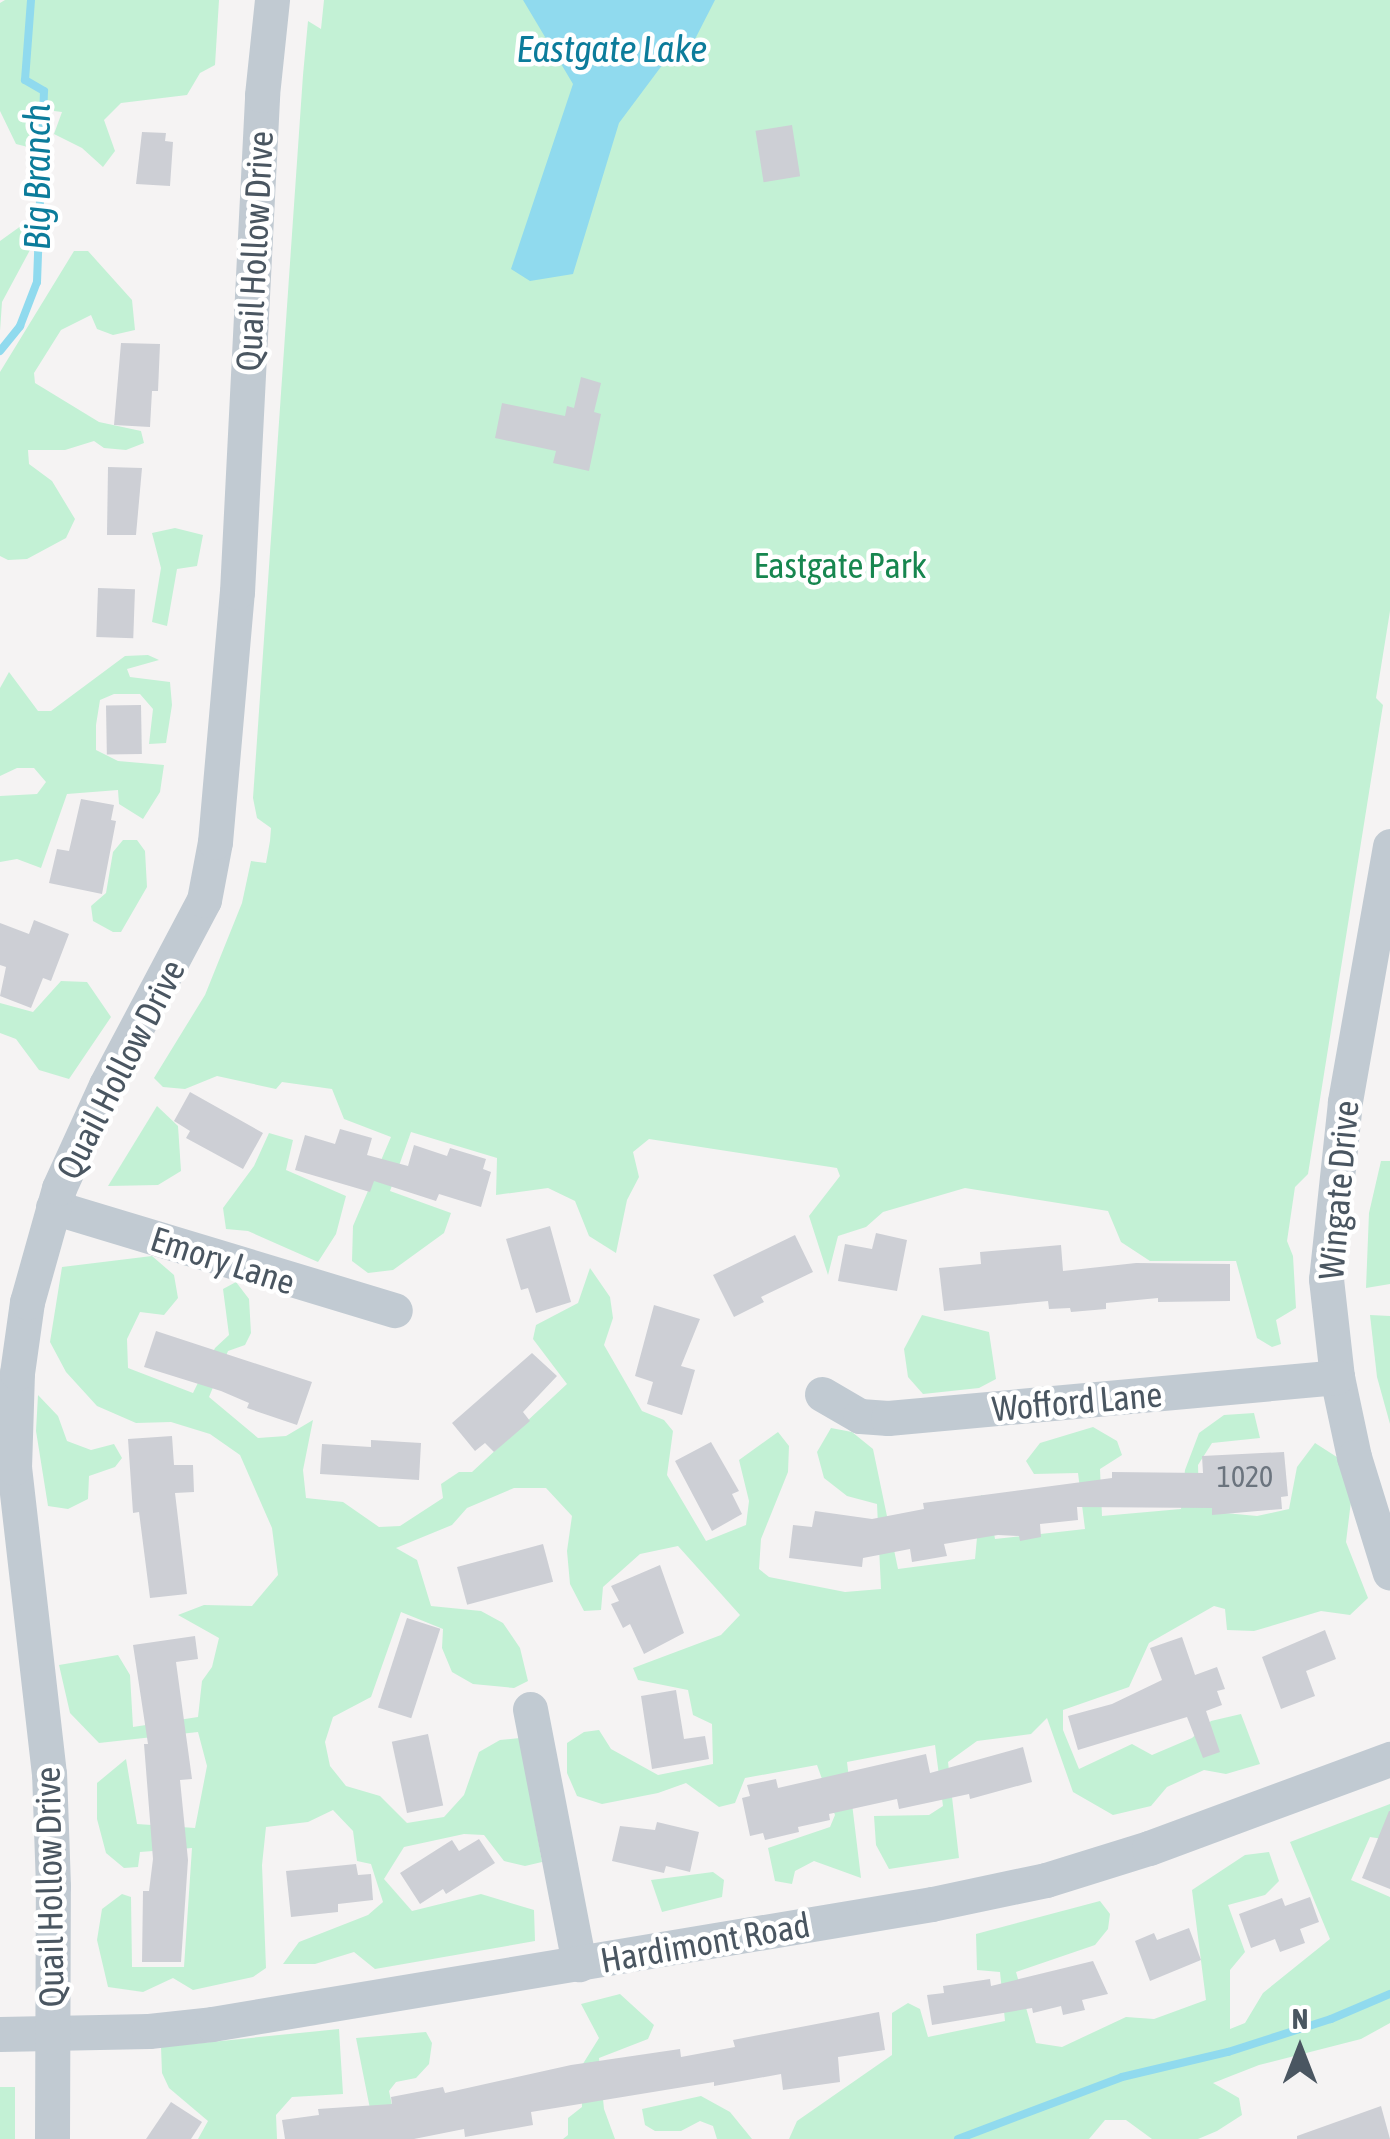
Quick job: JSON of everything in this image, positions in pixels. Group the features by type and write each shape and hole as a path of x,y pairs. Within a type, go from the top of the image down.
{"street":[{"name":"Quail Hollow Drive","path":"52,2139 48,1774 20,1532 14,1419 27,1302 52,1207 106,1085 204,900 215,842 237,592 260,128 272,0"},
{"name":"Wingate Drive","path":"1390,846 1378,982 1330,1216 1326,1280 1337,1378 1356,1468 1390,1574"},
{"name":"Emory Lane","path":"52,1207 395,1310"},
{"name":"Wofford Lane","path":"822,1394 860,1416 888,1418 1337,1378"},
{"path":"530,1709 579,1964"},
{"name":"Hardimont Road","path":"0,2034 150,2031 212,2024 579,1964 1046,1880 1149,1848 1390,1759"}],"green space":[{"path":"219,0 215,65 200,73 187,95 121,103 104,120 115,151 103,167 82,148 54,134 62,112 38,109 28,147 16,144 0,111 0,3"},
{"name":"Eastgate Park","path":"324,0 1390,0 1390,611 1376,698 1383,705 1308,1174 1295,1187 1287,1241 1293,1256 1296,1308 1276,1320 1281,1344 1272,1347 1257,1338 1236,1261 1150,1261 1121,1242 1108,1211 965,1188 883,1212 866,1227 838,1236 828,1275 809,1216 840,1176 837,1168 649,1139 633,1152 639,1177 627,1200 616,1253 589,1236 575,1201 548,1188 496,1195 497,1158 411,1132 390,1191 451,1213 444,1233 393,1270 368,1273 352,1261 353,1226 391,1137 344,1119 332,1089 282,1082 276,1089 217,1076 185,1089 163,1087 154,1078 205,995 242,903 251,861 266,863 270,841 271,828 257,818 253,798 303,75 308,21 321,29"},
{"path":"32,218 30,250 2,302 0,331 0,241"},
{"path":"74,251 88,251 132,300 135,330 113,335 97,329 91,315 61,330 34,373 35,383 99,422 141,431 144,443 126,450 104,448 94,441 65,450 28,450 29,464 52,481 75,519 66,538 27,559 8,560 0,556 0,372"},
{"path":"175,528 203,535 197,566 177,569 167,626 152,622 161,568 152,533"},
{"path":"148,655 159,660 127,669 130,677 170,682 172,705 166,743 149,744 153,709 140,694 114,694 100,700 96,725 96,750 118,761 164,765 160,792 143,819 119,804 118,790 67,794 41,868 17,859 0,862 0,796 37,794 46,782 34,768 17,768 0,776 0,688 9,672 38,711 51,711 125,656"},
{"path":"123,840 137,840 145,851 147,887 121,932 113,932 93,921 91,906 106,893 113,852"},
{"path":"61,981 87,982 111,1017 69,1079 39,1070 16,1039 0,1033 0,1003 33,1012"},
{"path":"157,1106 178,1126 181,1171 158,1185 108,1186"},
{"path":"269,1133 293,1140 286,1170 346,1196 336,1234 318,1262 248,1231 226,1229 223,1208 254,1166"},
{"path":"1381,1161 1390,1161 1390,1284 1366,1288 1369,1213"},
{"path":"152,1256 174,1275 178,1298 164,1315 140,1312 127,1339 128,1368 193,1393 215,1348 229,1335 223,1289 236,1282 249,1299 251,1333 245,1345 228,1351 209,1397 258,1438 286,1436 313,1420 303,1470 306,1498 343,1502 379,1527 400,1526 443,1498 441,1484 459,1472 472,1472 567,1384 533,1339 536,1325 578,1303 590,1268 610,1297 613,1318 604,1345 642,1411 664,1420 673,1431 667,1475 706,1541 746,1525 749,1501 739,1460 778,1432 789,1446 788,1472 761,1539 759,1569 769,1577 845,1592 881,1589 877,1504 847,1496 824,1478 817,1452 831,1428 852,1432 873,1449 898,1569 975,1559 981,1495 988,1497 995,1539 1085,1529 1078,1473 1034,1474 1026,1461 1040,1443 1093,1427 1117,1441 1122,1455 1100,1469 1102,1516 1181,1509 1185,1470 1199,1433 1224,1415 1254,1413 1260,1438 1212,1443 1198,1465 1199,1501 1225,1513 1257,1516 1289,1509 1297,1467 1315,1443 1343,1461 1352,1493 1346,1542 1368,1598 1350,1615 1321,1611 1254,1631 1227,1630 1225,1609 1214,1606 1149,1643 1129,1687 1063,1710 1063,1730 1079,1769 1132,1744 1152,1755 1192,1738 1211,1721 1241,1714 1260,1764 1226,1774 1204,1770 1167,1787 1151,1806 1113,1815 1073,1792 1047,1718 1031,1734 977,1741 948,1762 959,1858 889,1869 876,1845 874,1816 929,1815 943,1806 935,1745 847,1762 861,1878 814,1861 795,1871 792,1884 775,1881 768,1848 830,1827 835,1815 817,1765 745,1778 735,1803 719,1807 686,1783 602,1804 577,1796 567,1773 567,1743 584,1732 599,1730 611,1749 658,1775 713,1764 712,1724 693,1715 688,1690 638,1680 633,1668 721,1635 740,1615 678,1546 640,1554 603,1587 601,1610 584,1611 570,1584 567,1551 572,1516 546,1488 514,1488 467,1508 452,1525 396,1548 417,1560 431,1606 481,1611 503,1623 520,1648 528,1681 514,1688 473,1684 452,1672 442,1648 443,1629 401,1612 371,1697 333,1717 325,1742 330,1766 346,1786 380,1796 407,1823 444,1817 464,1795 479,1752 500,1740 520,1738 542,1862 525,1866 504,1861 484,1835 464,1834 404,1847 384,1879 412,1911 481,1894 534,1910 535,1941 375,1969 354,1952 315,1964 283,1964 299,1942 368,1915 383,1902 371,1864 357,1861 353,1831 333,1810 308,1822 266,1827 262,1865 266,1968 253,1977 193,1990 173,1978 143,1992 108,1987 97,1940 102,1909 122,1894 131,1897 132,1967 184,1967 192,1848 140,1852 138,1867 124,1868 106,1853 97,1819 97,1783 126,1759 137,1824 195,1828 207,1766 198,1732 99,1743 70,1713 59,1665 118,1655 130,1675 133,1727 198,1717 202,1681 212,1667 219,1638 178,1615 204,1605 252,1606 278,1575 272,1528 240,1455 210,1434 171,1422 136,1423 97,1406 66,1372 50,1342 62,1267"},
{"path":"922,1315 989,1332 996,1379 979,1388 923,1394 908,1377 904,1349"},
{"path":"1370,1315 1390,1316 1390,1424 1377,1377"},
{"path":"38,1395 58,1416 67,1441 91,1450 114,1444 122,1458 115,1467 89,1476 88,1499 68,1509 48,1506 36,1431"},
{"path":"1390,1804 1390,1840 1370,1837 1351,1880 1390,1897 1390,2023 1361,2039 1259,2065 1213,2083 1239,2098 1242,2115 1217,2131 1198,2139 1152,2139 1126,2120 1105,2120 1089,2139 789,2139 797,2121 892,2055 892,2013 908,2003 920,2009 928,2037 1005,2021 1000,1972 977,1970 976,1934 1100,1901 1110,1914 1108,1929 1095,1945 1016,1972 1036,2043 1062,2047 1126,2017 1154,2019 1206,2000 1192,1890 1245,1855 1269,1852 1279,1881 1265,1895 1228,1905 1245,1952 1230,1970 1230,2029 1245,2023 1263,1993 1330,1939 1290,1842"},
{"path":"713,1872 724,1880 722,1897 662,1912 651,1880"},
{"path":"620,1994 654,2025 648,2039 599,2058 604,2109 615,2139 563,2139 568,2135 568,2118 582,2107 581,2067 599,2038 581,2004"},
{"path":"339,2029 343,2094 292,2097 276,2115 277,2139 198,2139 208,2121 169,2088 162,2073 161,2047"},
{"path":"426,2032 432,2043 429,2064 416,2078 396,2082 389,2091 399,2139 376,2139 356,2038"},
{"path":"0,2087 15,2087 15,2139 0,2139"},
{"path":"701,2096 730,2112 752,2139 717,2139 713,2126 700,2121 681,2131 655,2131 645,2125 642,2109"}],"water":[{"name":"Eastgate Lake","path":"523,0 715,0 692,45 666,60 619,123 573,274 530,281 511,269 573,84"}],"building":[{"path":"792,125 800,176 764,182 755,131"},
{"path":"142,132 166,133 165,141 173,142 170,186 136,184"},
{"path":"121,343 160,344 158,391 152,391 150,427 114,425"},
{"path":"581,377 601,383 594,412 601,414 589,471 553,463 556,451 495,438 502,403 565,416 567,406 574,408"},
{"path":"108,467 142,468 136,535 107,535"},
{"path":"98,588 135,589 133,638 96,637"},
{"path":"141,705 142,754 107,755 106,706"},
{"path":"81,799 114,805 111,820 116,821 102,894 49,883 57,849 69,851"},
{"path":"34,920 69,934 51,981 43,978 31,1008 0,996 6,967 0,965 0,923 29,934"},
{"path":"190,1092 263,1133 243,1169 186,1138 190,1131 174,1121"},
{"path":"340,1129 372,1138 367,1155 408,1166 414,1145 447,1156 450,1148 486,1159 483,1169 491,1172 481,1207 439,1194 436,1201 374,1181 370,1192 295,1170 305,1135 335,1144"},
{"path":"550,1226 571,1302 536,1313 528,1288 521,1290 506,1239"},
{"path":"876,1233 907,1240 897,1291 838,1281 845,1244 872,1249"},
{"path":"795,1235 813,1272 761,1297 764,1302 734,1317 713,1275"},
{"path":"1061,1245 1063,1271 1136,1263 1230,1264 1230,1301 1158,1302 1158,1298 1106,1303 1106,1309 1071,1312 1070,1308 1049,1309 1048,1301 944,1311 939,1268 981,1264 980,1252"},
{"path":"654,1305 700,1319 681,1366 695,1370 682,1415 647,1404 653,1382 635,1376"},
{"path":"156,1331 312,1382 297,1425 247,1408 249,1403 221,1391 144,1367"},
{"path":"532,1353 557,1376 523,1412 530,1421 494,1452 485,1443 475,1451 452,1423"},
{"path":"172,1436 174,1465 193,1465 194,1492 175,1493 187,1594 150,1598 139,1512 133,1513 128,1439"},
{"path":"371,1440 421,1443 419,1480 320,1474 322,1444 371,1447"},
{"path":"711,1442 739,1491 732,1494 742,1514 712,1531 675,1461"},
{"path":"1284,1452 1288,1496 1281,1497 1282,1509 1212,1515 1212,1508 1077,1507 1078,1520 1040,1524 1041,1537 1020,1541 1019,1536 998,1535 944,1544 947,1556 912,1562 910,1549 863,1558 862,1567 789,1558 793,1525 812,1527 815,1511 872,1519 924,1509 923,1503 1112,1478 1112,1472 1203,1473 1202,1456"},
{"path":"543,1544 553,1582 467,1605 457,1567"},
{"path":"660,1565 684,1633 644,1654 630,1624 623,1628 611,1604 619,1601 611,1586"},
{"path":"407,1618 440,1629 411,1718 378,1707"},
{"path":"1325,1630 1336,1659 1306,1671 1315,1696 1281,1709 1262,1657"},
{"path":"195,1636 198,1659 176,1662 192,1779 180,1780 188,1860 181,1962 142,1962 143,1891 149,1891 153,1859 144,1744 148,1744 133,1645"},
{"path":"1182,1637 1195,1675 1217,1667 1225,1689 1217,1691 1222,1705 1206,1711 1220,1752 1203,1758 1187,1717 1078,1750 1068,1716 1112,1704 1162,1680 1150,1648"},
{"path":"676,1690 684,1739 705,1736 709,1759 652,1769 641,1696"},
{"path":"428,1734 443,1805 407,1813 392,1742"},
{"path":"1023,1747 1032,1782 970,1799 969,1794 899,1809 897,1799 829,1814 830,1820 798,1827 799,1832 765,1840 763,1833 750,1836 742,1798 750,1796 747,1785 776,1779 778,1788 926,1754 930,1773"},
{"path":"1390,1811 1390,1889 1362,1878"},
{"path":"657,1822 699,1832 690,1872 666,1866 664,1873 612,1861 620,1826 655,1830"},
{"path":"479,1839 495,1863 446,1894 443,1889 420,1904 400,1873 452,1840 459,1851"},
{"path":"356,1864 358,1875 371,1874 373,1900 338,1904 338,1912 291,1917 286,1871"},
{"path":"1310,1897 1319,1922 1300,1929 1305,1943 1280,1952 1275,1939 1251,1948 1239,1914 1282,1898 1285,1906"},
{"path":"1189,1928 1201,1960 1150,1981 1135,1941 1154,1933 1157,1940"},
{"path":"1093,1961 1108,1994 1082,2000 1085,2010 1063,2015 1061,2006 1033,2013 1032,2008 932,2025 927,1995 944,1993 943,1986 990,1979 991,1986"},
{"path":"879,2012 885,2050 838,2057 840,2082 783,2090 781,2074 714,2086 714,2082 531,2112 533,2125 465,2137 464,2129 414,2139 285,2139 282,2120 319,2115 318,2109 392,2104 391,2097 443,2087 445,2093 571,2065 680,2049 681,2057 735,2047 733,2040"},
{"path":"171,2102 202,2122 191,2139 146,2139"},
{"path":"1381,2106 1390,2139 1297,2139 1297,2136"}],"waterway":[{"name":"Big Branch","path":"0,351 20,326 37,282 44,91 25,80 31,0"},
{"path":"958,2139 1122,2077 1228,2052 1331,2019 1390,1994"}]}
